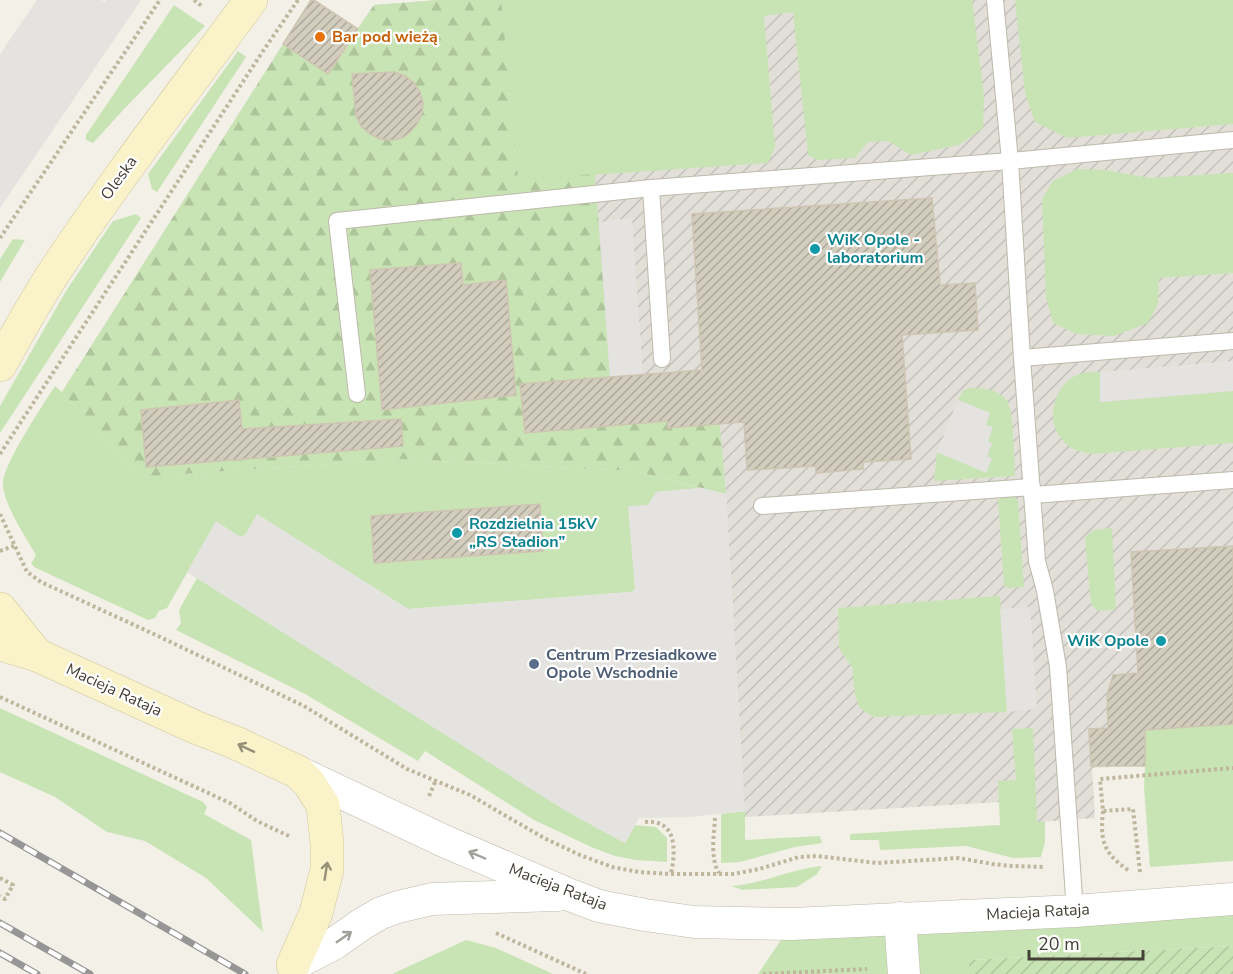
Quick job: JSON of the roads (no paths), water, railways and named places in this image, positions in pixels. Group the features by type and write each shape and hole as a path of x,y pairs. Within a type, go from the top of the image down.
{"main road":[{"name":"Oleska","path":"0,365 80,233 251,0"},
{"path":"0,609 37,654"},
{"name":"Macieja Rataja","path":"0,644 37,654 195,728 236,743 298,772"},
{"path":"293,965 316,913 327,870 328,855 323,806 309,783 298,772"}],"street":[{"name":"Macieja Rataja","path":"298,772 434,837 599,906 694,922 792,924 1075,911 1233,899"},
{"path":"293,965 335,943 381,913 398,907 432,899 539,894 570,895"},
{"path":"900,918 904,974"}],"lane":[{"path":"995,0 1010,160 1037,561 1047,601 1058,667 1075,911"},
{"path":"357,394 337,221 651,188 1233,140"},
{"path":"651,188 662,359"},
{"path":"1022,358 1233,341"},
{"path":"762,506 1233,480"}],"railway":[{"path":"0,833 245,974"},
{"path":"0,923 90,974"},
{"path":"0,953 37,974"}],"place":[{"name":"Bar pod wieżą","path":"320,37"},
{"name":"WiK Opole - laboratorium","path":"815,249"},
{"name":"Rozdzielnia 15kV „RS Stadion”","path":"457,533"},
{"name":"WiK Opole","path":"1161,641"},
{"name":"Centrum Przesiadkowe Opole Wschodnie","path":"534,664"}]}
